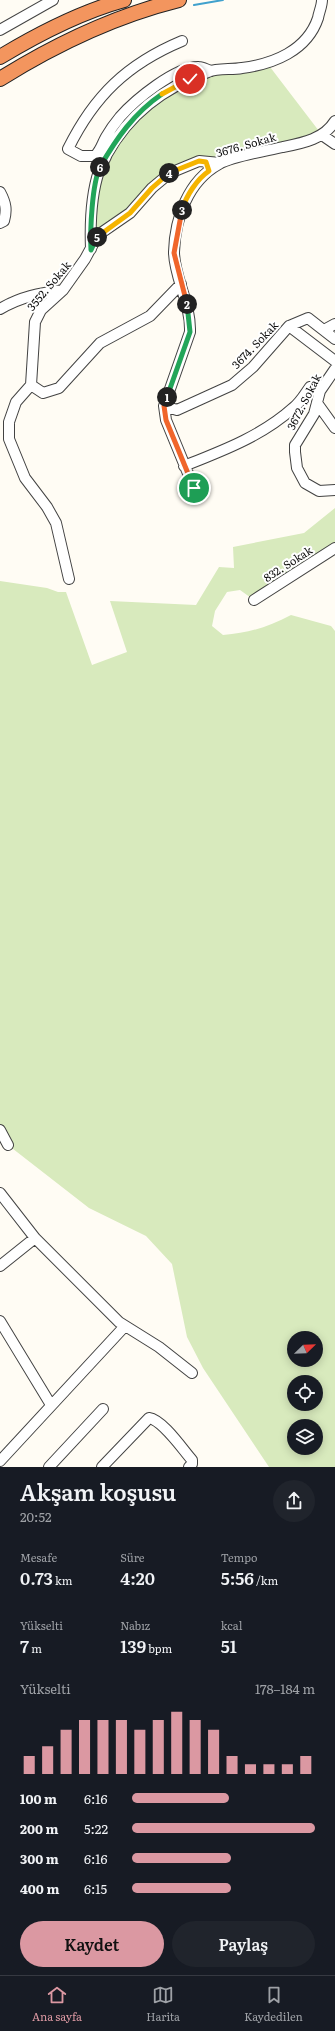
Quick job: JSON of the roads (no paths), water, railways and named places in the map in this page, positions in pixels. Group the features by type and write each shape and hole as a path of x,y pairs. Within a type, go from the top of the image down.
{"highway":[{"path":"0,57 52,28 124,0"},
{"path":"0,79 56,46 93,29 126,16 179,0"}],"street":[{"path":"91,250 92,211 99,170 113,144 134,116 160,95 190,79 211,71 242,68 267,62 302,45 314,28 322,0"},
{"path":"0,30 45,2"},
{"path":"182,41 147,58 118,80 101,97 84,119 68,149 81,156 95,156 101,150 105,138 120,117 141,96 163,81 190,68 200,66 211,71"},
{"name":"3676. Sokak","path":"164,406 190,332 190,322 174,253 179,222 185,199 204,174 207,166 263,151 298,144 322,135 335,121"},
{"path":"322,135 335,144"},
{"name":"3552. Sokak","path":"31,384 35,322 42,310 64,290 91,250 98,235 130,213 152,188 170,173 199,161 207,166"},
{"path":"0,192 5,202 7,212 4,221 0,223"},
{"path":"69,579 56,523 47,507 26,478 9,439 9,422 16,402 31,384 43,393 59,388 100,343 150,316 181,284"},
{"path":"0,309 16,300 41,293 64,290"},
{"path":"290,326 308,318 335,339"},
{"path":"324,330 335,324"},
{"name":"3674. Sokak","path":"164,406 177,410 232,385 253,367 290,326 335,361"},
{"name":"3672. Sokak","path":"335,369 320,391 314,414 295,445 297,468 305,483 312,489 319,491 335,490"},
{"path":"188,465 233,446 269,426 294,408 310,387"},
{"path":"317,403 335,428"},
{"path":"164,406 166,420 188,465 194,488"},
{"name":"832. Sokak","path":"254,600 335,548"},
{"path":"0,1130 8,1145"},
{"path":"0,1193 35,1238 84,1289 125,1326 159,1347 192,1373"},
{"path":"0,1266 35,1238"},
{"path":"0,1320 51,1405"},
{"path":"0,1461 125,1326"},
{"path":"49,1467 103,1409"},
{"path":"102,1467 150,1418 154,1419 168,1431 192,1460 192,1464 189,1467"}],"waterway":[{"path":"194,5 223,0"}]}
